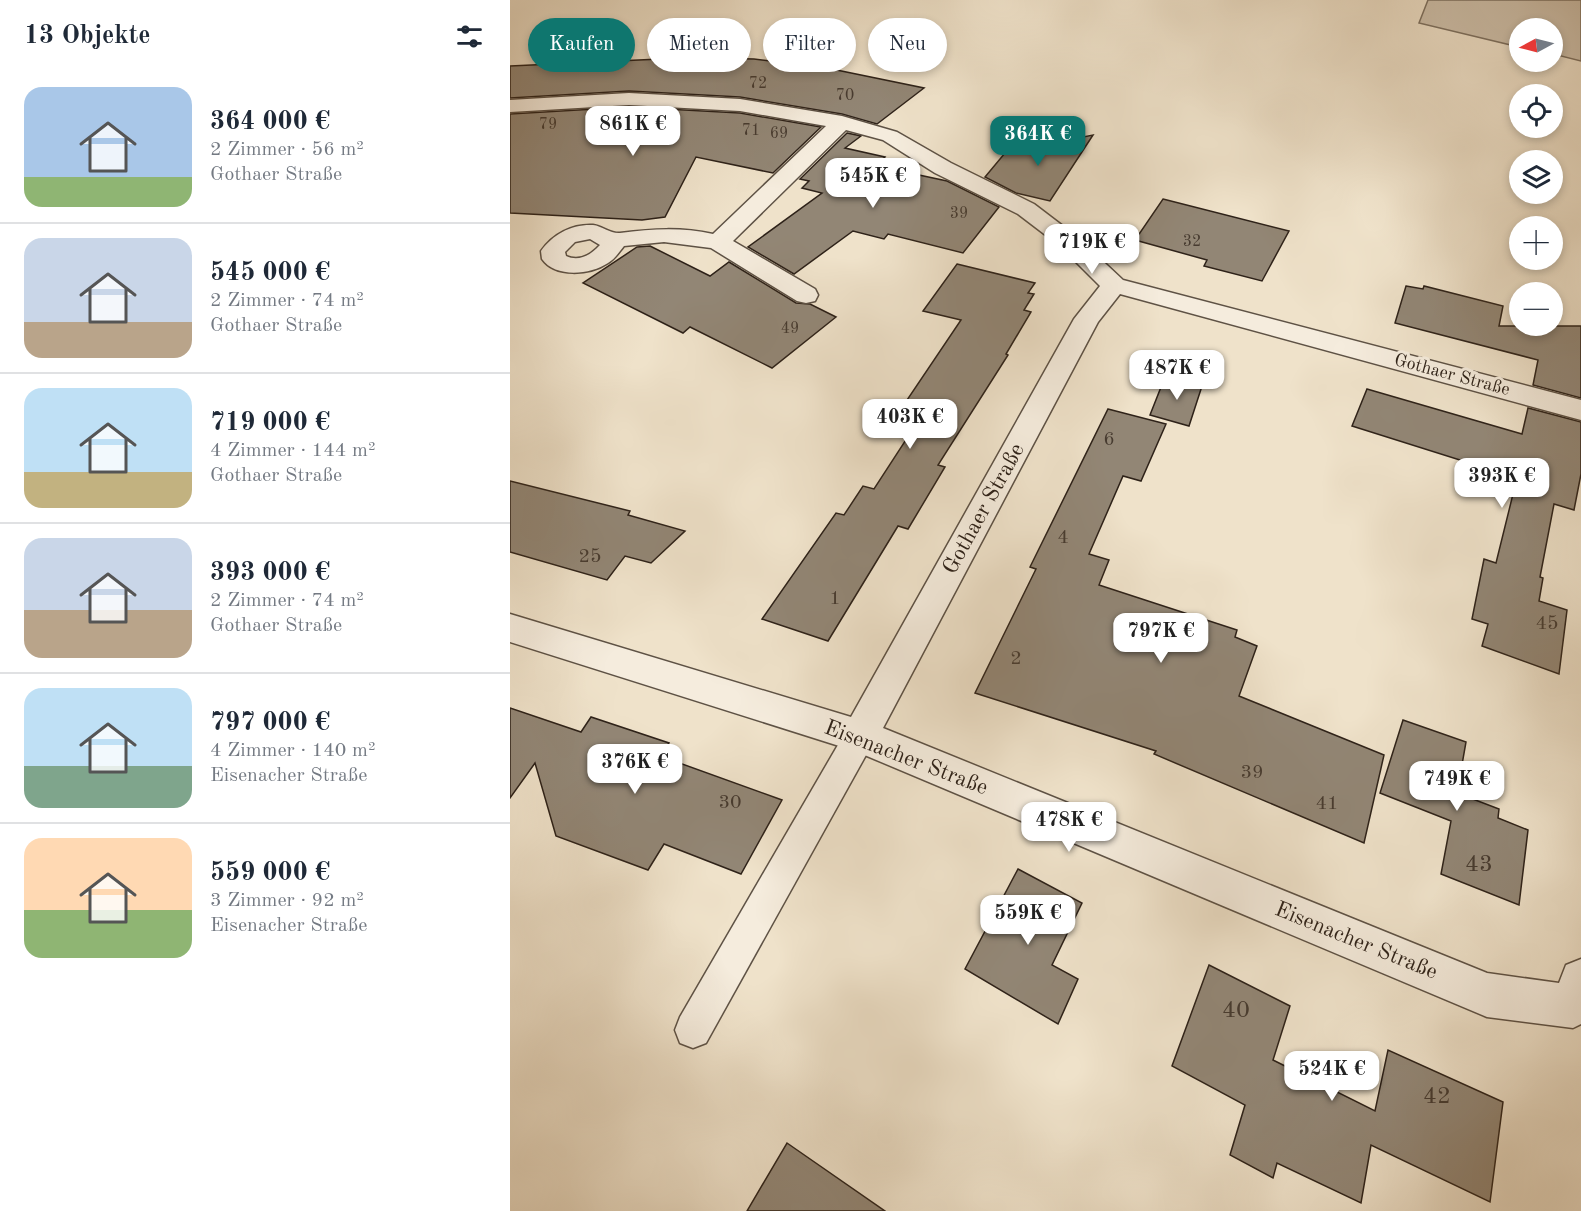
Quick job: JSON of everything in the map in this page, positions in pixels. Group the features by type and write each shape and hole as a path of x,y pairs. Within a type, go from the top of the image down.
{"street":[{"name":"Gothaer Straße","path":"510,106 640,100 740,105 842,122 890,136 943,168 1026,209 1068,241 1114,285 1581,410"},
{"path":"718,242 842,122"},
{"path":"610,242 634,236 684,234 718,242 806,295"},
{"name":"Gothaer Straße","path":"860,736 1087,320 1114,285"},
{"name":"Eisenacher Straße","path":"510,628 860,736 1487,995 1578,1004"}],"lane":[{"path":"693,1030 860,736"}],"shaded area":[{"path":"1428,0 1581,0 1581,61 1563,56 1563,18 1509,18 1509,45 1419,23"}],"building":[{"path":"751,59 754,59 763,60 763,72 846,72 924,88 877,124 842,114 740,97 629,91 510,98 510,66 528,65 528,72 635,72 635,60 647,60 647,72 751,72"},
{"path":"629,107 740,113 821,127 773,173 696,157 665,217 642,220 510,213 510,114"},
{"path":"847,133 861,136 845,148 885,157 877,166 947,181 999,207 963,253 888,234 884,239 853,231 794,274 748,247 822,193 802,188 809,181 800,179"},
{"path":"1093,135 1050,201 1016,193 985,177 1010,147 1023,149 1027,144 1038,146"},
{"path":"1163,199 1289,231 1262,281 1204,266 1207,260 1135,240"},
{"path":"650,246 710,276 729,262 796,303 810,304 836,317 772,368 690,327 683,333 583,283 637,247"},
{"path":"957,264 1035,283 1028,293 1034,294 1024,310 1031,312 1006,354 1008,355 938,465 945,467 908,529 898,526 828,641 762,619 836,513 844,515 863,486 874,489 928,406 907,400 961,320 923,311"},
{"path":"1406,286 1423,289 1424,286 1503,306 1499,326 1509,326 1509,336 1563,336 1563,326 1581,326 1581,398 1533,385 1538,360 1395,323"},
{"path":"1165,377 1202,386 1189,426 1150,415"},
{"path":"1367,389 1522,434 1528,408 1581,422 1581,474 1574,510 1554,504 1540,577 1543,578 1539,601 1567,610 1559,674 1482,646 1488,624 1472,619 1484,559 1496,563 1514,490 1457,472 1460,460 1352,426"},
{"path":"1108,409 1166,424 1141,481 1123,476 1089,554 1109,560 1099,585 1237,630 1235,637 1257,646 1239,696 1384,755 1364,843 1154,754 1156,751 975,693 1036,569 1030,567"},
{"path":"510,481 630,511 628,515 685,531 651,563 625,556 607,580 510,552"},
{"path":"510,708 581,732 591,717 669,743 660,756 782,800 741,874 664,844 648,870 556,836 535,763 510,798"},
{"path":"1403,720 1466,742 1457,793 1499,809 1498,818 1528,830 1519,905 1441,874 1451,821 1380,793"},
{"path":"1018,869 1082,903 1052,965 1078,979 1058,1024 965,969"},
{"path":"1209,965 1290,1006 1273,1060 1375,1111 1388,1050 1503,1102 1490,1202 1371,1145 1361,1203 1277,1163 1273,1178 1230,1155 1245,1105 1172,1066"},
{"path":"787,1143 885,1211 747,1211"}]}
